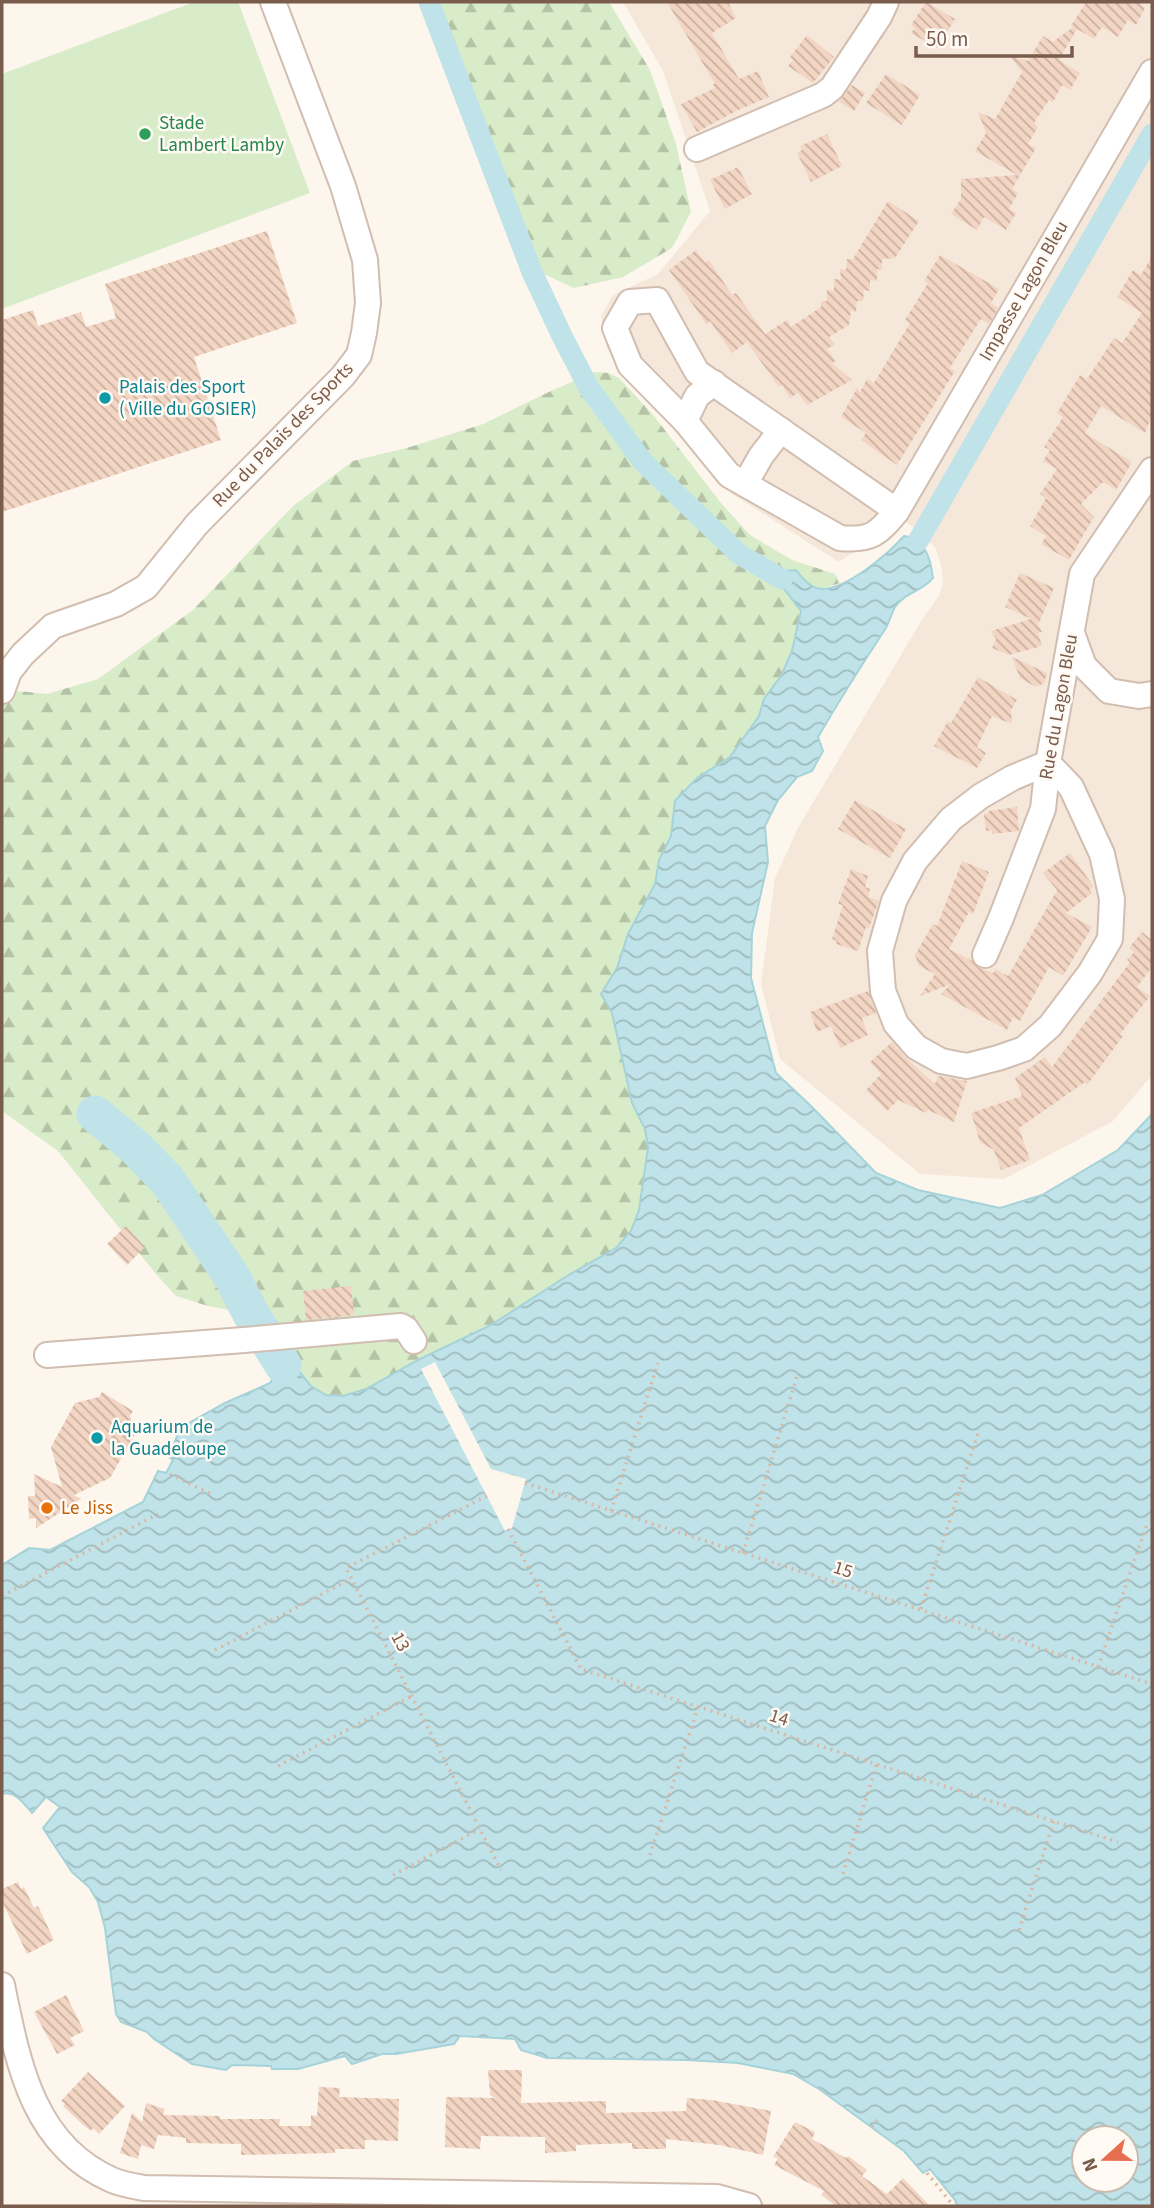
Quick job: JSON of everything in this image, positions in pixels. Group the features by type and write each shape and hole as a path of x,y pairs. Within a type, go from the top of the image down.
{"street":[{"name":"Rue du Palais des Sports","path":"2,691 9,673 23,654 53,626 116,604 146,587 197,524 343,376 359,355 368,303 365,260 343,186 273,2"},
{"path":"697,149 823,95 832,88 886,2"},
{"name":"Impasse Lagon Bleu","path":"714,383 697,372 657,300 630,302 615,328 630,365 685,421 729,475 840,537 860,540 879,532 897,511 1152,72"},
{"path":"685,421 697,397 714,383 897,511"},
{"path":"745,484 761,456 781,430"},
{"name":"Rue du Lagon Bleu","path":"985,955 1042,808 1082,573 1152,470"},
{"path":"1072,632 1084,666 1110,691 1139,696 1152,694"},
{"path":"1048,763 1071,787 1102,854 1112,899 1110,939 1090,973 1050,1026 1024,1049 967,1066 941,1061 916,1047 896,1024 883,991 880,951 894,901 915,861 951,819 981,796 1048,763"},
{"path":"47,1355 401,1326 414,1341"},
{"path":"2,1985 21,2066 39,2114 61,2145 85,2165 113,2181 144,2188 717,2197 749,2206"}],"path":[{"path":"611,1511 658,1363"},
{"path":"743,1553 799,1373"},
{"path":"921,1609 979,1430"},
{"path":"170,1474 213,1495"},
{"name":"15","path":"525,1483 1152,1684"},
{"path":"215,1650 351,1579 346,1568 486,1496"},
{"path":"2,1595 158,1514"},
{"path":"1098,1667 1148,1521"},
{"name":"14","path":"508,1530 581,1669 1118,1842"},
{"name":"13","path":"351,1579 501,1870"},
{"path":"278,1766 412,1696"},
{"path":"650,1855 698,1707"},
{"path":"843,1874 877,1763"},
{"path":"1019,1930 1054,1820"},
{"path":"393,1875 480,1829"},
{"path":"872,2127 877,2120"},
{"path":"927,2173 952,2204"}],"shaded area":[{"path":"623,2 1152,2 1152,1075 1113,1121 1004,1179 920,1174 780,1059 761,984 775,878 799,826 923,618 939,596 943,583 941,565 935,547 903,519 839,562 732,494 607,349 601,316 613,295 658,274 710,211 663,71"}],"green space":[{"name":"Stade Lambert Lamby","path":"194,2 238,2 310,193 2,309 2,74"},
{"path":"434,2 609,2 650,70 676,144 691,212 672,248 623,277 574,288 542,273 525,248"},
{"path":"595,372 608,373 619,378 654,416 721,503 750,535 792,560 835,574 840,583 821,589 806,583 782,586 801,611 792,651 781,676 764,699 759,716 730,757 697,778 675,801 671,836 659,860 655,884 628,934 617,968 601,993 612,1013 632,1103 645,1129 648,1148 639,1210 631,1231 616,1248 491,1325 418,1360 366,1389 343,1396 326,1395 311,1386 292,1363 269,1321 256,1315 208,1306 176,1296 58,1151 2,1111 2,683 18,691 47,694 98,679 193,610 293,506 353,461 410,447 483,424"}],"water":[{"path":"904,536 911,537 926,551 933,578 895,607 886,628 818,737 823,751 812,771 797,777 778,800 765,826 768,862 752,933 751,978 776,1073 876,1173 918,1190 1000,1208 1042,1195 1118,1150 1152,1114 1152,2206 957,2206 930,2169 923,2173 904,2151 819,2089 793,2074 738,2063 547,2058 521,2050 515,2039 460,2036 454,2044 382,2054 352,2064 345,2056 298,2069 232,2065 226,2070 192,2064 147,2032 121,2022 116,2014 105,1928 98,1902 89,1887 72,1872 43,1828 60,1807 46,1797 32,1813 15,1796 2,1794 2,1565 29,1548 50,1550 143,1502 158,1471 166,1473 173,1460 169,1457 180,1428 225,1403 270,1383 275,1375 274,1368 292,1363 311,1386 326,1395 343,1396 366,1389 418,1360 491,1325 616,1248 631,1231 639,1210 648,1148 645,1129 632,1103 612,1013 601,994 617,968 628,934 655,884 659,860 671,836 675,801 697,778 730,757 759,716 764,699 781,676 792,651 801,611 782,586 785,571 796,570 807,582 822,589 855,577 878,561"}],"pier":[{"path":"435,1362 491,1469 526,1479 512,1528 505,1531 421,1369"}],"building":[{"path":"667,2 728,2 736,18 712,33 739,79 758,71 769,97 697,132 681,104 715,88 715,84"},
{"path":"926,2 955,19 937,48 911,33 915,28 911,25"},
{"path":"1086,2 1137,2 1145,8 1136,25 1128,20 1118,37 1102,27 1094,39 1077,29 1059,60 1080,73 1070,90 1062,85 1053,102 1049,100 1034,123 1038,127 1028,144 1036,148 1012,189 1018,193 1009,209 1016,213 1006,230 984,217 977,230 951,214 961,199 961,179 1017,175 975,151 986,133 978,112 995,119 1022,72 1010,56 1028,61 1043,36 1053,42 1073,27 1071,26"},
{"path":"807,35 834,57 813,83 788,66 793,60 790,57"},
{"path":"886,74 920,95 902,125 866,103"},
{"path":"852,85 865,93 854,111 839,102"},
{"path":"827,134 842,166 811,182 797,153 802,150 800,146"},
{"path":"738,167 752,194 725,209 710,180"},
{"path":"888,201 919,221 895,258 882,259 882,270 877,269 877,281 870,280 870,291 864,290 863,301 857,301 856,312 851,311 849,325 829,337 835,344 827,349 836,361 832,363 852,380 807,405 798,393 790,398 782,385 779,387 747,342 732,353 710,321 707,325 669,270 696,250 705,262 709,260 732,295 736,293 765,334 787,320 791,327 821,307 821,301 827,301 827,290 834,291 834,279 841,280 840,269 846,270 847,259 853,259"},
{"name":"Palais des Sport ( Ville du GOSIER)","path":"267,231 297,323 194,357 221,440 2,512 2,320 33,310 38,326 81,312 86,327 116,318 105,284"},
{"path":"940,255 999,289 991,303 998,308 989,324 981,319 950,368 955,371 897,465 861,440 866,433 841,417 857,388 860,392 867,379 874,383 910,323 905,320 928,283 924,281"},
{"path":"1152,256 1152,416 1145,433 1101,406 1085,433 1132,462 1116,490 1103,482 1081,504 1094,517 1069,560 1041,544 1046,536 1030,526 1046,498 1040,494 1057,469 1043,461 1050,450 1044,447 1063,417 1057,413 1080,375 1087,379 1114,338 1122,343 1142,313 1117,297 1133,270 1141,275"},
{"path":"1020,573 1054,588 1039,623 1037,622 1042,632 1038,633 1042,646 1009,655 992,648 996,639 991,631 1031,619 1005,607"},
{"path":"1012,657 1047,673 1044,683 1036,687 1020,678"},
{"path":"978,677 1017,700 1011,710 1012,724 992,716 977,747 986,753 977,768 934,746"},
{"path":"855,800 906,829 890,858 838,829"},
{"path":"1017,807 1019,831 992,834 992,830 986,831 984,814"},
{"path":"1070,853 1094,887 1089,890 1092,893 1066,913 1092,927 1063,976 1049,967 1020,1021 1013,1017 1007,1030 941,994 951,984 920,996 935,974 919,966 915,955 933,924 937,926 962,861 989,872 973,914 969,912 949,949 972,961 979,968 994,973 995,969 1008,976 1057,890 1043,873"},
{"path":"851,869 868,876 865,887 870,889 868,897 879,901 858,951 836,944 837,941 832,939 843,905 838,904"},
{"path":"1142,932 1152,940 1152,967 1137,987 1150,996 1120,1034 1123,1036 1087,1085 1085,1082 1019,1128 1030,1160 1001,1170 994,1150 980,1142 971,1113 1022,1096 1015,1078 1045,1057 1052,1067 1130,962 1127,960 1134,952 1129,948"},
{"path":"868,991 876,1013 862,1018 868,1035 840,1048 831,1026 817,1032 810,1012"},
{"path":"892,1042 935,1084 938,1076 967,1081 954,1122 898,1100 887,1111 866,1090 881,1074 870,1062"},
{"path":"126,1226 145,1247 127,1265 107,1244"},
{"path":"351,1286 354,1315 306,1320 303,1291"},
{"path":"102,1392 133,1411 130,1416 135,1434 110,1478 74,1495 81,1499 36,1528 36,1518 29,1519 28,1496 35,1496 34,1474 62,1487 51,1447 75,1403 99,1397"},
{"path":"18,1882 21,1889 24,1887 34,1908 38,1906 54,1940 27,1954 2,1901 2,1889"},
{"path":"66,1995 84,2031 70,2038 75,2045 57,2054 34,2012"},
{"path":"488,2070 522,2070 521,2103 606,2101 606,2113 686,2111 687,2098 771,2111 763,2155 719,2145 666,2139 666,2149 632,2149 632,2143 576,2145 576,2151 545,2153 545,2137 481,2136 480,2149 445,2147 446,2097 495,2098 490,2095"},
{"path":"88,2072 125,2106 99,2134 93,2128 91,2131 82,2124 61,2101"},
{"path":"319,2087 340,2088 339,2097 399,2099 398,2141 365,2140 365,2149 335,2149 335,2153 241,2155 241,2144 186,2143 186,2138 158,2135 154,2149 141,2145 138,2159 120,2153 132,2113 142,2122 146,2103 165,2109 163,2115 280,2119 279,2126 311,2126 311,2115 317,2116"},
{"path":"795,2122 815,2132 812,2139 846,2158 848,2156 867,2170 862,2176 887,2194 903,2178 930,2206 836,2206 821,2195 824,2191 774,2165 778,2158 773,2157"}],"waterway":[{"path":"429,2 532,272 589,388 643,462 739,554 782,579"},
{"path":"918,541 1152,134"},
{"path":"95,1114 135,1147 167,1180 232,1277 251,1314 283,1365"}],"place":[{"name":"Stade Lambert Lamby","path":"145,134"},
{"name":"Palais des Sport ( Ville du GOSIER)","path":"105,398"},
{"name":"Aquarium de la Guadeloupe","path":"97,1438"},
{"name":"Le Jiss","path":"47,1508"}]}
